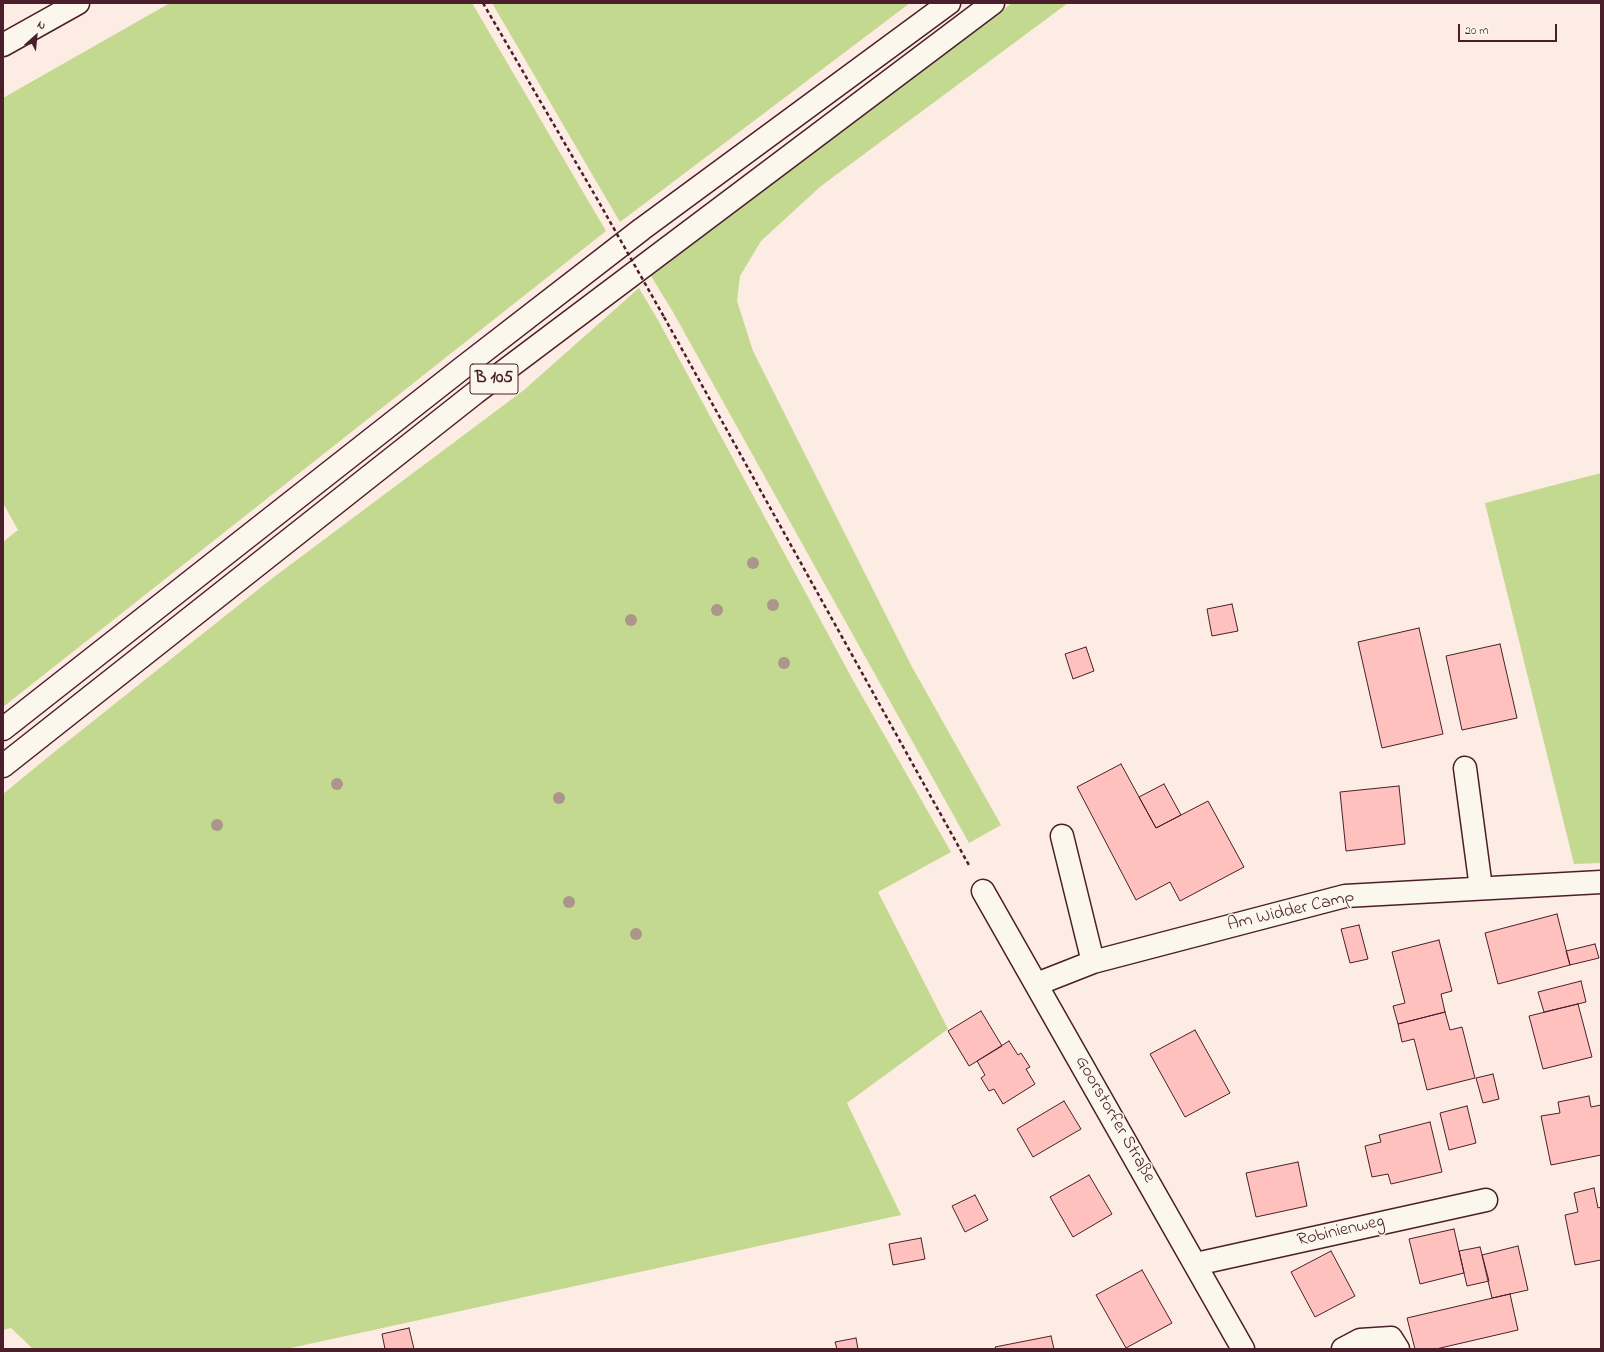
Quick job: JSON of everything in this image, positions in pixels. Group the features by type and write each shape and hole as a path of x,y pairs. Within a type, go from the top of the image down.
{"main road":[{"path":"4,41 77,3"},
{"name":"B 105","path":"3,729 461,369 642,229 949,3"},
{"name":"B 105","path":"3,766 475,393 993,3"},
{"path":"1465,768 1481,888"},
{"path":"1062,836 1093,962"},
{"name":"Am Widder Camp","path":"1037,984 1093,962 1345,896 1601,882"},
{"name":"Goorstorfer Straße","path":"983,891 1243,1349"},
{"name":"Robinienweg","path":"1196,1264 1486,1200"},
{"path":"1343,1349 1360,1340 1391,1338 1398,1349"}],"path":[{"path":"482,3 596,197 664,317 983,891"}],"green space":[{"path":"170,3 472,3 606,231 3,707 3,542 18,530 3,503 3,98"},
{"path":"492,3 910,3 620,222"},
{"path":"1012,3 1068,3 821,186 761,241 740,276 737,301 753,351 912,667 1001,825 969,843 673,312 648,271"},
{"path":"639,288 658,320 854,682 951,852 878,892 948,1029 847,1103 901,1215 286,1349 33,1349 11,1328 3,1330 3,794 274,577 524,390"},
{"path":"1601,473 1601,863 1574,864 1485,503"}],"building":[{"path":"1232,604 1238,631 1212,636 1207,609"},
{"path":"1419,628 1443,734 1382,748 1358,642"},
{"path":"1500,644 1517,718 1462,730 1446,656"},
{"path":"1086,647 1094,671 1073,679 1065,654"},
{"path":"1121,764 1156,828 1208,801 1244,867 1180,901 1170,882 1136,900 1077,787"},
{"path":"1164,784 1181,815 1156,828 1139,797"},
{"path":"1399,786 1405,844 1346,851 1340,792"},
{"path":"1557,914 1570,965 1498,984 1485,933"},
{"path":"1359,925 1368,959 1350,963 1341,929"},
{"path":"1439,940 1452,991 1441,994 1445,1012 1398,1024 1393,1006 1405,1003 1392,952"},
{"path":"1595,944 1599,958 1570,965 1566,951"},
{"path":"1581,981 1586,1002 1544,1012 1538,992"},
{"path":"1578,1004 1592,1057 1543,1069 1529,1016"},
{"path":"981,1011 1002,1046 969,1066 948,1031"},
{"path":"1445,1012 1450,1030 1462,1027 1475,1078 1427,1090 1414,1039 1402,1042 1398,1024"},
{"path":"1195,1030 1230,1093 1185,1117 1150,1054"},
{"path":"1009,1041 1018,1055 1021,1053 1030,1067 1026,1069 1035,1084 1003,1104 994,1089 989,1091 981,1078 985,1075 977,1061"},
{"path":"1493,1074 1499,1099 1483,1103 1476,1078"},
{"path":"1589,1096 1591,1107 1601,1105 1601,1155 1551,1165 1541,1116 1560,1113 1558,1102"},
{"path":"1064,1101 1081,1129 1033,1157 1017,1129"},
{"path":"1467,1106 1476,1143 1449,1150 1440,1113"},
{"path":"1430,1122 1442,1172 1391,1184 1388,1174 1372,1177 1365,1146 1381,1142 1379,1135"},
{"path":"1298,1162 1307,1206 1256,1217 1246,1173"},
{"path":"1089,1175 1112,1214 1073,1237 1050,1197"},
{"path":"1594,1188 1598,1208 1601,1207 1601,1260 1575,1265 1565,1215 1578,1212 1574,1193"},
{"path":"975,1195 988,1220 965,1232 952,1206"},
{"path":"1454,1229 1464,1273 1420,1284 1409,1239"},
{"path":"921,1238 925,1259 893,1265 889,1244"},
{"path":"1518,1246 1528,1290 1492,1298 1482,1255"},
{"path":"1480,1247 1489,1281 1467,1286 1459,1251"},
{"path":"1331,1251 1355,1296 1315,1317 1291,1272"},
{"path":"1142,1270 1172,1323 1126,1348 1096,1295"},
{"path":"1510,1294 1518,1330 1436,1349 1415,1349 1407,1318"},
{"path":"409,1328 414,1349 385,1349 382,1334"},
{"path":"1051,1336 1054,1349 996,1349 995,1347"},
{"path":"856,1338 858,1349 837,1349 835,1342"}]}
